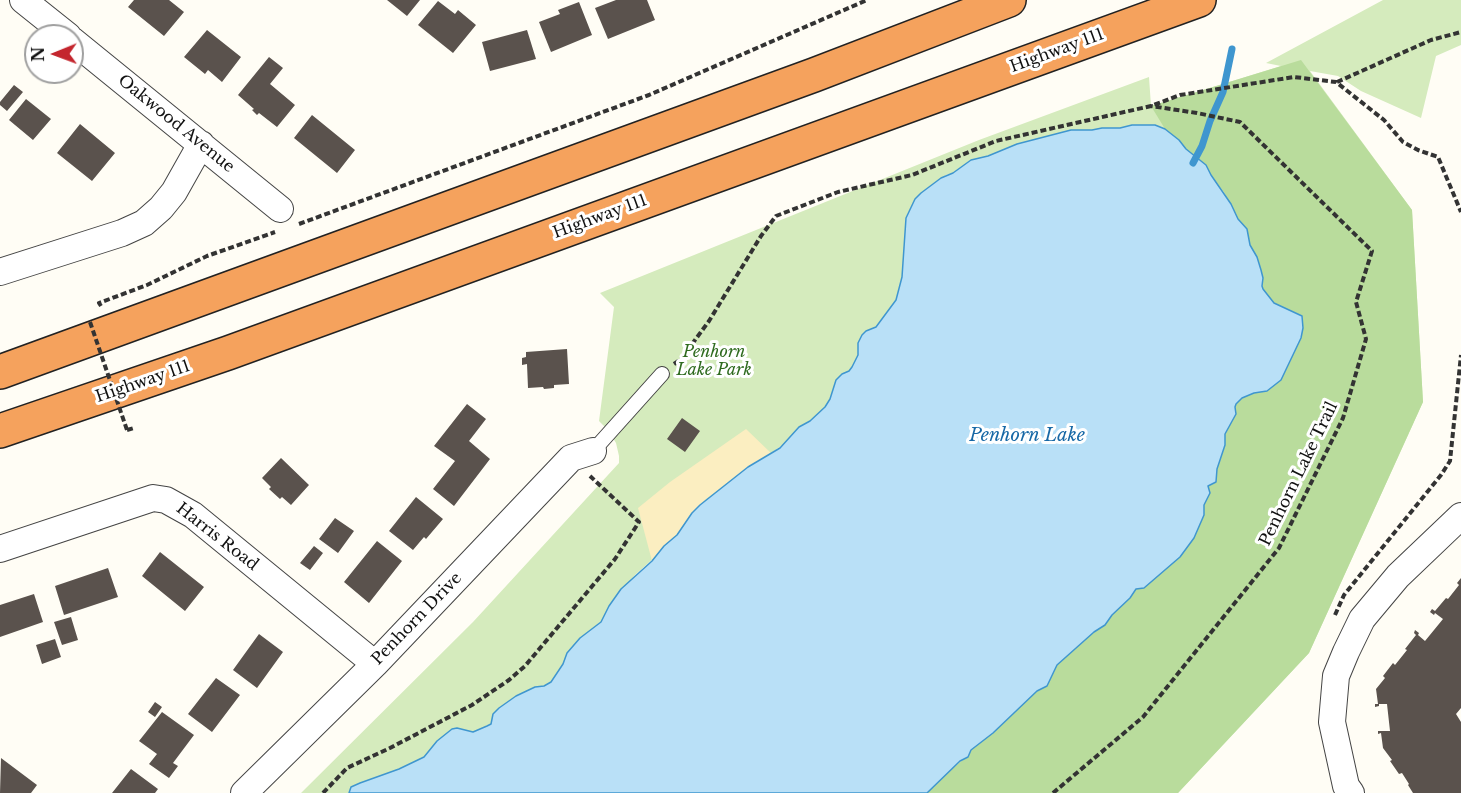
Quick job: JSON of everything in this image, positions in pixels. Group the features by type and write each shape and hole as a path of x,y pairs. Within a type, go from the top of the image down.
{"highway":[{"path":"0,372 814,75 1009,0"},
{"name":"Highway 111","path":"0,430 228,353 1199,0"}],"street":[{"path":"23,0 53,24"},
{"name":"Oakwood Avenue","path":"84,49 201,144 286,221"},
{"path":"0,272 122,233 144,223 174,192 201,144"},
{"name":"Penhorn Drive","path":"244,793 582,455"},
{"name":"Harris Road","path":"0,549 153,498 166,500 193,515 375,664"},
{"path":"1344,791 1332,722 1336,676 1346,652 1362,618 1398,576 1461,516"}],"lane":[{"path":"582,455 662,374"}],"path":[{"path":"99,303 147,285 286,221 649,95 867,0"},
{"path":"662,374 681,359 709,321 776,216 838,192 912,175 996,141 1151,106 1180,95 1294,77 1336,82 1431,40 1461,32"},
{"path":"1336,82 1384,120 1403,142 1438,157 1461,212"},
{"name":"Penhorn Lake Trail","path":"1053,793 1143,717 1279,548 1343,418 1366,339 1356,302 1372,251 1240,122 1151,106"},
{"path":"90,322 127,430 134,428"},
{"path":"1441,475 1450,461 1461,356"},
{"path":"323,793 346,768 472,705 509,680 525,666 615,559 639,522 582,455"}],"green space":[{"name":"Penhorn Lake Park","path":"1383,0 1461,0 1461,45 1436,56 1421,118 1361,91 1338,76 1310,71 1412,210 1423,402 1309,653 1178,793 927,793 938,781 1132,125 1120,128 1071,130 1017,144 988,156 971,160 921,193 915,199 906,217 902,277 896,300 876,327 862,335 858,343 858,355 852,367 836,380 826,407 799,427 787,442 771,453 635,575 609,606 601,622 580,638 567,653 563,664 551,682 516,696 493,714 491,724 473,733 457,728 424,757 360,783 349,793 301,793 473,622 619,463 616,443 599,421 614,307 600,293 979,140 1149,77 1151,106 1281,66 1266,63"},
{"path":"1301,60 1412,210 1423,402 1309,653 1178,793 927,793 1037,691 1047,686 1057,665 1105,625 1136,589 1142,588 1180,557 1194,538 1204,515 1204,505 1210,491 1208,486 1217,477 1217,469 1225,446 1225,434 1235,414 1236,404 1242,398 1263,392 1281,380 1291,360 1302,316 1274,303 1263,289 1261,270 1250,245 1246,228 1238,219 1224,192 1206,165 1165,129 1151,106"}],"sand":[{"path":"746,429 771,453 748,467 706,499 652,561 638,508 670,482"}],"water":[{"name":"Penhorn Lake","path":"1132,125 1155,125 1165,129 1206,165 1238,219 1247,229 1250,245 1261,270 1263,289 1274,303 1302,316 1301,338 1281,380 1267,391 1242,398 1236,404 1236,414 1225,434 1225,445 1217,469 1216,482 1208,486 1210,493 1204,505 1204,515 1194,538 1180,557 1144,588 1136,589 1105,625 1057,665 1047,686 1037,691 927,793 349,793 351,787 424,757 437,741 452,729 473,732 491,724 493,714 516,696 551,682 563,664 567,653 580,638 601,622 621,589 677,535 692,513 748,467 780,448 799,427 810,421 825,407 836,380 852,367 858,355 858,343 862,335 876,327 896,300 902,277 906,218 915,199 921,193 971,160 988,156 1017,144 1071,130 1120,128"}],"building":[{"path":"134,0 169,0 184,12 164,36 128,7"},
{"path":"387,0 420,0 407,16"},
{"path":"616,0 647,0 655,20 608,39 595,8"},
{"path":"438,1 455,14 458,10 476,25 453,53 418,25"},
{"path":"579,2 592,35 551,52 539,22 560,14 558,10"},
{"path":"207,30 241,57 222,82 208,70 205,74 184,57"},
{"path":"527,30 536,59 490,71 482,42"},
{"path":"269,57 283,68 270,84 295,105 277,127 259,113 257,115 252,110 254,109 238,95"},
{"path":"14,85 23,92 7,111 0,105 0,102"},
{"path":"26,99 51,119 33,140 9,120"},
{"path":"312,115 355,150 337,173 294,138"},
{"path":"80,124 115,153 92,181 57,153"},
{"path":"567,349 569,384 554,385 554,388 544,389 543,387 528,388 527,364 522,365 522,358 526,357 526,352"},
{"path":"467,404 486,419 469,441 490,459 454,506 433,489 455,461 434,446"},
{"path":"682,418 700,431 685,452 667,439"},
{"path":"281,458 309,485 291,505 269,489 271,487 262,478"},
{"path":"416,497 443,519 413,550 389,531"},
{"path":"335,518 354,531 338,553 319,539"},
{"path":"377,541 402,561 369,603 344,582"},
{"path":"314,546 323,553 310,570 300,563"},
{"path":"160,552 204,587 185,611 142,576"},
{"path":"108,568 118,597 64,615 55,586"},
{"path":"1461,578 1461,708 1456,714 1461,722 1461,793 1413,793 1402,773 1399,774 1390,761 1392,760 1383,748 1381,733 1378,734 1378,731 1390,731 1387,704 1379,704 1375,707 1375,704 1378,704 1376,689 1393,663 1395,665 1407,650 1405,649 1416,635 1415,630 1425,641 1443,619 1430,612 1432,609 1435,611 1446,598 1448,599 1459,585 1457,583"},
{"path":"34,594 43,622 0,637 0,605"},
{"path":"71,617 78,640 62,645 54,622"},
{"path":"259,634 283,652 257,688 233,670"},
{"path":"55,639 61,657 42,664 36,645"},
{"path":"216,678 240,695 212,732 188,714"},
{"path":"155,702 162,707 155,717 148,712"},
{"path":"162,712 194,735 173,763 178,766 169,778 149,764 157,754 139,741"},
{"path":"1,758 37,785 31,793 0,793"},
{"path":"131,769 158,789 155,793 112,793"}],"waterway":[{"path":"1193,163 1223,92 1232,49"}]}
